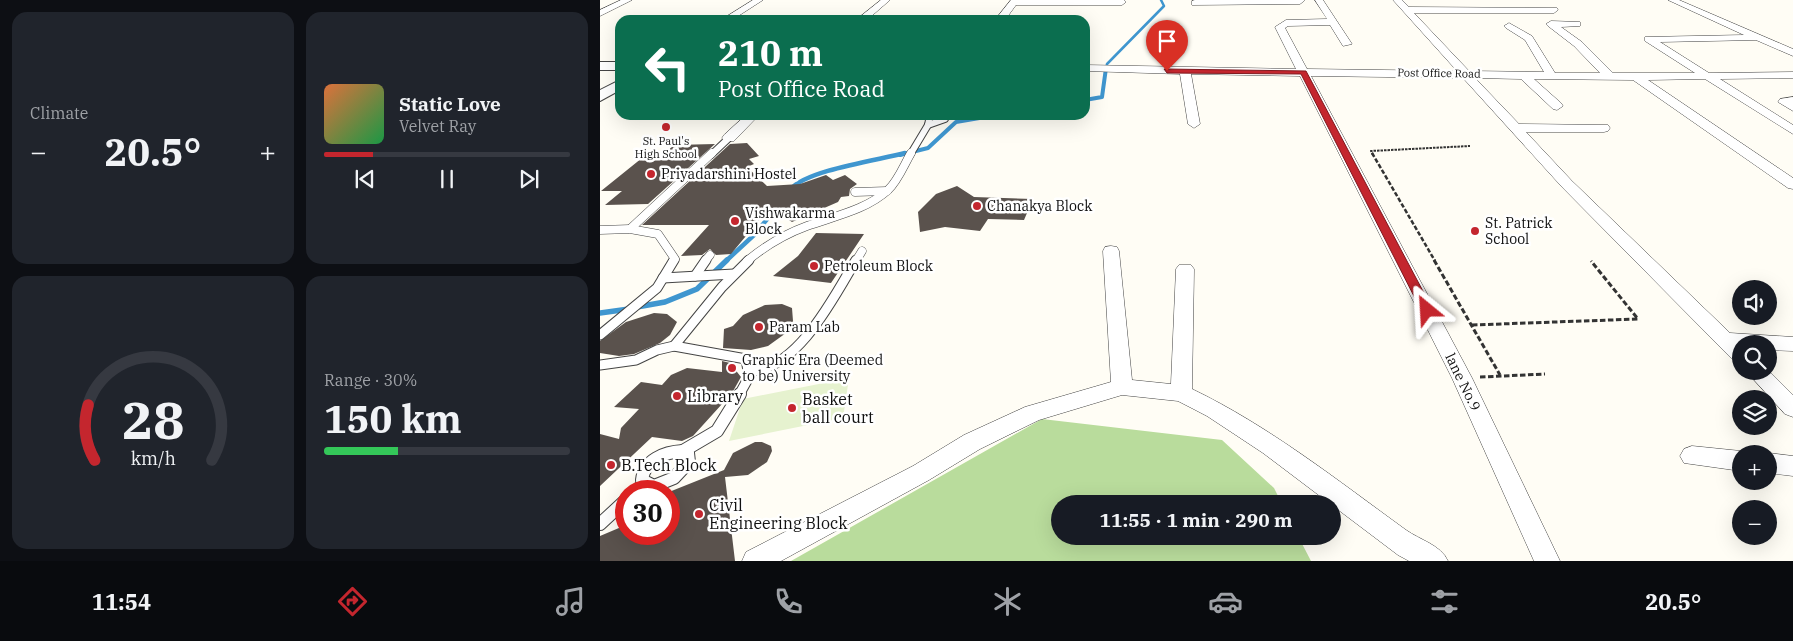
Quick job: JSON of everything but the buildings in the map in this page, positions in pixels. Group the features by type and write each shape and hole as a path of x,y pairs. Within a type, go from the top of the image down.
{"street":[{"path":"600,13 628,0"},
{"path":"734,15 759,0"},
{"path":"868,15 886,0"},
{"path":"1319,0 1347,44"},
{"path":"1397,0 1567,184 1732,346"},
{"path":"1672,0 1793,53"},
{"path":"1004,15 1014,1 1122,2"},
{"path":"1194,3 1305,9 1333,22"},
{"name":"lane No.9","path":"1305,9 1280,25 1462,378 1547,561"},
{"path":"1406,10 1554,10"},
{"path":"1577,24 1551,24 1578,44 1608,76"},
{"path":"1509,26 1529,38 1551,75"},
{"path":"1761,38 1648,39 1704,76 1793,130"},
{"path":"600,66 615,66"},
{"name":"Post Office Road","path":"1090,68 1185,72 1464,73 1608,76 1793,75"},
{"path":"1185,72 1194,124"},
{"path":"1522,74 1558,106"},
{"path":"1771,75 1793,87"},
{"path":"1636,76 1793,185"},
{"path":"600,96 615,87"},
{"path":"1793,101 1784,102 1793,107"},
{"path":"729,138 748,120"},
{"path":"1514,128 1604,128"},
{"path":"1111,251 1122,387"},
{"path":"1181,393 1185,268"},
{"path":"1726,340 1793,344"},
{"path":"1765,380 1793,408"},
{"path":"755,561 921,473 972,442 1033,413 1122,387 1181,393 1215,410 1271,446 1407,546 1435,561"},
{"path":"1692,456 1732,460"},
{"path":"1777,465 1793,466"}],"lane":[{"path":"674,346 734,274 760,250 780,237 861,207 887,191 915,147 929,120"},
{"path":"928,125 940,120"},
{"path":"630,229 729,138"},
{"path":"855,192 887,191"},
{"path":"600,230 630,229 658,234 676,258 657,288 623,314 600,335"},
{"path":"749,372 760,371 783,361 821,318 862,251"},
{"path":"699,276 710,255"},
{"path":"663,278 734,274"},
{"path":"600,365 636,360 658,350 674,346 746,359 749,377 732,409 717,431 683,451 670,452 648,464 641,475 641,480"},
{"path":"670,480 680,474 689,462 688,454 683,451"},
{"path":"600,524 615,510"}],"path":[{"path":"1470,146 1371,151 1500,375"},
{"path":"1472,324 1638,319 1592,261"},
{"path":"1462,378 1545,374"}],"green space":[{"name":"Basket ball court","path":"849,378 843,418 729,441 743,399"},
{"path":"1042,419 1222,440 1274,488 1278,495 1051,495 1051,545 1303,545 1311,561 791,561"}],"waterway":[{"path":"1106,69 1107,64 1164,6 1161,0"},
{"path":"1090,99 1102,97 1106,68"},
{"path":"900,155 928,148 956,122 968,120"},
{"path":"791,189 799,182 827,171 905,153"},
{"path":"726,261 754,235 778,206"},
{"path":"637,307 665,302 697,289 727,260"},
{"path":"600,313 629,309"}],"place":[{"name":"St. Paul's High School","path":"666,127"},
{"name":"Priyadarshini Hostel","path":"651,174"},
{"name":"Chanakya Block","path":"977,206"},
{"name":"Vishwakarma Block","path":"735,221"},
{"name":"St. Patrick School","path":"1475,231"},
{"name":"Petroleum Block","path":"814,266"},
{"name":"Param Lab","path":"759,327"},
{"name":"Graphic Era (Deemed to be) University","path":"732,368"},
{"name":"Library","path":"677,396"},
{"name":"Basket ball court","path":"792,408"},
{"name":"B.Tech Block","path":"611,465"},
{"name":"Civil Engineering Block","path":"699,514"}],"route":[{"path":"1167,71 1304,72 1427,310"}]}
